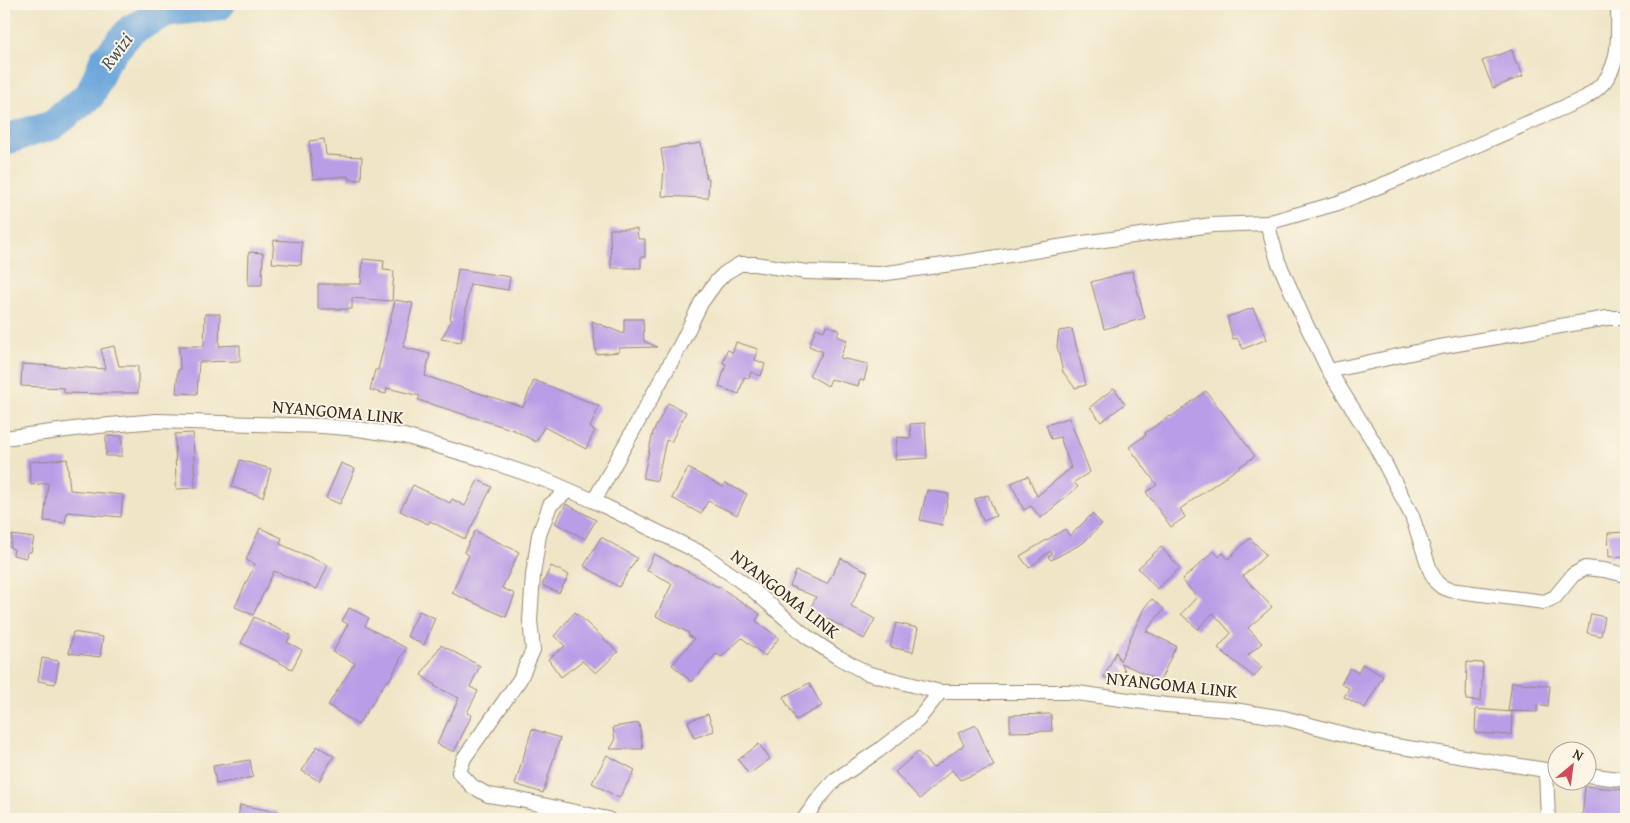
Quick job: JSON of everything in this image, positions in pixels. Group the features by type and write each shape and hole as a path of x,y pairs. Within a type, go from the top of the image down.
{"street":[{"path":"594,501 681,344 700,303 725,273 740,264 755,264 806,272 880,274 1212,225 1268,223 1338,203 1434,164 1584,98 1602,85 1611,72 1619,42 1618,4"},
{"path":"1268,223 1278,261 1304,320 1329,371 1372,441 1412,516 1430,570 1436,582 1450,590 1544,602 1555,597 1573,575 1585,568 1626,575"},
{"path":"1329,371 1434,348 1607,318 1626,318"},
{"name":"NYANGOMA LINK","path":"4,438 98,426 157,421 313,425 404,436 486,460 548,481 594,501 703,554 753,590 806,636 836,656 867,673 940,692 1069,692 1166,705 1234,710 1284,718 1377,743 1548,770"},
{"path":"568,490 550,505 539,534 533,575 531,611 533,650 520,680 464,758 459,772 472,786 488,795 608,819"},
{"path":"804,819 835,780 878,751 918,720 940,692"},
{"path":"1598,776 1626,780"},
{"path":"1548,819 1550,790"}],"building":[{"path":"1512,50 1516,64 1518,64 1523,76 1493,88 1482,61"},
{"path":"324,139 326,155 362,157 361,180 348,179 348,176 313,179 309,141"},
{"path":"701,143 706,178 709,178 708,198 662,196 664,168 661,149"},
{"path":"610,229 637,229 638,239 645,239 645,257 641,257 641,268 611,268"},
{"path":"274,240 302,242 301,265 272,263"},
{"path":"249,252 263,253 262,285 248,285"},
{"path":"363,259 384,261 383,270 394,271 392,301 352,298 352,309 318,309 318,284 361,284"},
{"path":"458,269 510,277 508,290 470,284 461,342 441,339 452,320 450,320"},
{"path":"1132,271 1145,318 1104,329 1091,282"},
{"path":"395,300 413,303 403,347 430,354 425,376 523,407 534,380 599,406 590,428 595,430 586,449 544,427 536,442 514,430 418,400 420,396 387,388 386,394 370,390 375,370 378,370"},
{"path":"1253,308 1267,339 1243,349 1237,338 1233,339 1227,317"},
{"path":"205,314 220,314 219,346 240,345 240,361 199,362 197,394 176,393 178,370 180,370 179,346 204,346"},
{"path":"624,319 643,319 644,341 657,347 619,348 619,352 596,354 592,321 624,334"},
{"path":"826,325 839,330 837,336 847,340 840,358 868,364 864,381 860,380 858,386 831,379 828,386 809,375 823,352 809,346 816,328 824,331"},
{"path":"1072,329 1086,385 1075,388 1063,372 1057,346 1059,331"},
{"path":"736,342 758,349 755,360 765,364 761,376 751,372 749,378 744,377 739,394 719,387 726,364 723,363 727,350 733,352"},
{"path":"114,346 119,366 138,366 138,393 64,393 64,388 21,386 22,364 106,369 101,349"},
{"path":"1114,388 1125,404 1101,422 1090,407"},
{"path":"1206,391 1255,456 1180,509 1185,517 1171,527 1146,492 1157,485 1129,447 1146,435 1145,433 1171,417"},
{"path":"668,403 686,412 671,442 666,440 657,481 643,478 653,432"},
{"path":"1069,418 1090,472 1074,482 1078,487 1041,518 1031,506 1024,510 1011,483 1028,476 1037,496 1071,468 1060,437 1051,439 1046,425"},
{"path":"925,423 927,458 895,460 897,437 911,438 910,424"},
{"path":"193,433 195,488 176,489 175,434"},
{"path":"106,436 122,436 122,456 106,456"},
{"path":"67,459 70,490 123,495 121,517 67,512 65,523 44,521 48,483 31,485 29,462"},
{"path":"240,460 271,469 263,497 232,487"},
{"path":"341,463 355,469 340,504 326,498"},
{"path":"688,468 723,487 725,483 747,494 737,515 708,501 701,514 672,498"},
{"path":"478,480 492,487 465,539 430,521 428,524 400,511 413,485 450,503 452,499 465,506"},
{"path":"927,490 949,494 942,525 920,520"},
{"path":"988,495 996,516 983,521 975,499"},
{"path":"566,504 596,520 585,539 555,523"},
{"path":"1092,514 1102,524 1083,543 1051,560 1048,557 1052,554 1050,551 1029,568 1020,556 1065,529 1070,536"},
{"path":"260,528 282,538 280,544 328,565 317,589 274,571 253,615 235,607 255,564 246,560"},
{"path":"475,531 519,552 502,588 515,594 506,617 452,593 469,555 464,552"},
{"path":"1626,532 1626,556 1609,557 1608,533"},
{"path":"12,535 34,538 31,552 27,552 26,558 13,555 14,549 10,548"},
{"path":"601,537 637,558 619,587 584,566"},
{"path":"1250,538 1266,555 1243,576 1272,607 1248,628 1262,643 1248,655 1262,667 1254,677 1218,648 1231,633 1213,613 1198,629 1181,614 1197,597 1182,580 1214,551 1219,557 1223,553 1228,559"},
{"path":"1161,547 1180,568 1157,589 1138,568"},
{"path":"654,554 718,586 760,614 756,621 779,638 765,656 742,638 721,657 716,654 692,682 672,665 694,639 688,635 689,633 656,616 672,584 646,570"},
{"path":"841,558 868,572 851,606 875,619 864,639 810,609 816,597 790,586 796,571 827,584"},
{"path":"551,566 569,575 559,593 542,585"},
{"path":"1152,599 1164,609 1146,631 1176,646 1160,681 1121,663 1127,676 1122,685 1104,677 1116,652 1120,661 1144,608"},
{"path":"349,608 369,618 365,626 406,648 389,681 387,680 358,725 328,705 355,663 333,652 348,624 342,621"},
{"path":"419,611 435,618 424,645 407,636"},
{"path":"575,612 618,652 596,673 582,661 561,677 548,659 565,646 554,636"},
{"path":"1591,614 1605,617 1601,636 1587,633"},
{"path":"254,617 291,635 287,642 302,650 292,669 241,643"},
{"path":"896,623 918,628 913,652 890,647"},
{"path":"73,632 103,637 100,657 69,653"},
{"path":"441,645 480,666 470,687 478,691 467,713 472,715 454,752 437,744 459,698 434,686 421,675"},
{"path":"42,658 59,661 55,684 38,681"},
{"path":"1467,662 1483,663 1481,701 1466,700"},
{"path":"1362,664 1383,676 1365,708 1344,697 1349,688 1341,684 1350,668 1358,673"},
{"path":"1512,682 1550,686 1548,707 1537,705 1537,712 1508,711"},
{"path":"809,683 822,706 796,720 783,697"},
{"path":"1476,709 1512,712 1511,735 1475,733"},
{"path":"708,714 714,731 694,738 688,721"},
{"path":"1051,714 1052,731 1010,732 1010,715"},
{"path":"639,723 643,749 610,749 615,741 613,727"},
{"path":"976,725 994,766 960,780 952,770 920,799 895,772 918,752 933,768 964,745 958,733"},
{"path":"532,729 560,738 543,793 515,784"},
{"path":"759,744 770,759 749,774 738,760"},
{"path":"317,746 334,756 319,781 302,771"},
{"path":"607,755 635,770 619,798 592,783"},
{"path":"250,760 253,777 216,784 213,766"},
{"path":"1598,787 1626,790 1626,819 1582,819 1585,790 1598,790"},
{"path":"240,805 278,812 278,819 238,819"}],"waterway":[{"name":"Rwizi","path":"4,140 52,125 90,95 105,60 132,29 168,11 220,4"}]}
